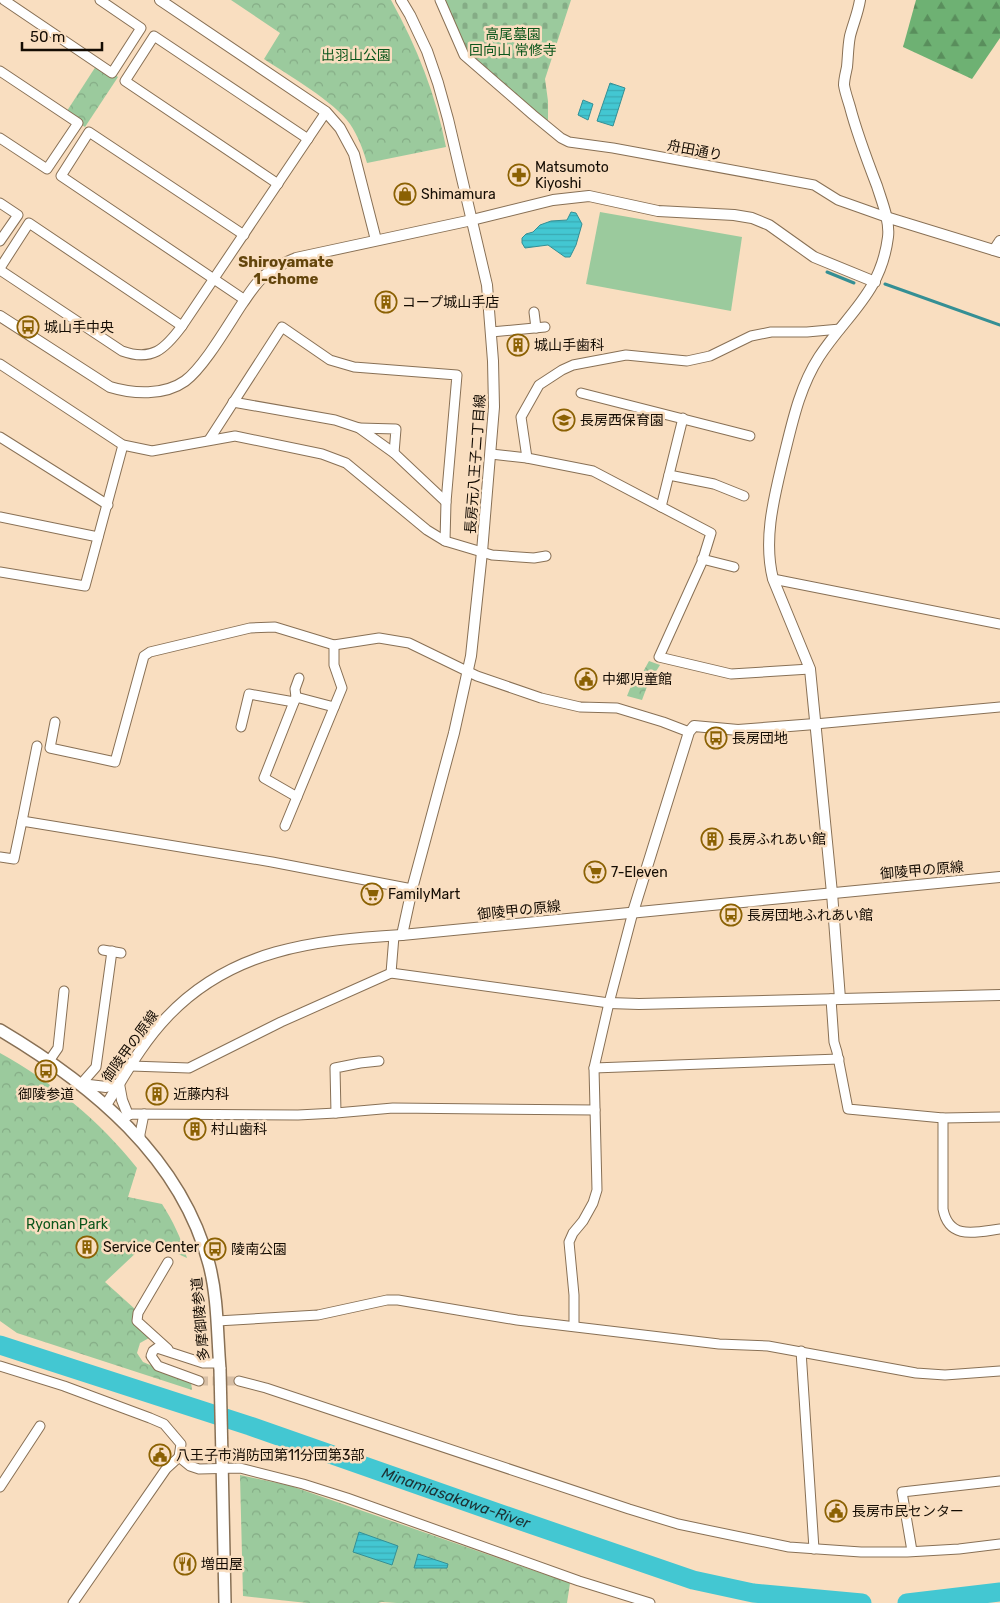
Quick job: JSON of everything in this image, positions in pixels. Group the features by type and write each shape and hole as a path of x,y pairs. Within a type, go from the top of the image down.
{"main road":[{"name":"多摩御陵参道","path":"0,1030 49,1061 125,1119 174,1182 192,1216 209,1264 215,1294 219,1366 225,1603"}],"street":[{"path":"4,0 112,73 141,28 100,0"},
{"path":"160,0 326,112 340,128 354,154 376,240"},
{"name":"長房元八王子二丁目線","path":"398,936 454,733 468,671 476,616 494,407 493,361 487,285 438,83 427,51 401,0"},
{"name":"舟田通り","path":"440,0 464,55 533,115 561,138 569,142 613,148 814,185 838,200 886,217 997,251"},
{"path":"860,0 858,14 850,36 844,85 855,127 880,196 886,217 888,236 882,265 875,282 857,310 819,357 805,383 794,412 769,528 770,567 773,579 810,669 832,892 835,999 834,1042 848,1110 943,1118 1000,1117"},
{"path":"278,184 125,81 154,36 308,138"},
{"path":"0,71 78,122 47,169 0,138"},
{"path":"182,326 29,223 0,269 122,351 132,355 147,354 164,348 182,326 326,112"},
{"path":"244,235 89,132 61,176 245,300"},
{"path":"0,316 110,387 124,392 137,393 167,389 184,382 200,366 256,284 268,272 280,265 296,258 472,220 553,200 589,196 658,211 734,215 752,218 769,225 814,257 875,282"},
{"path":"0,203 18,215 0,241"},
{"path":"997,251 1000,241"},
{"path":"491,332 540,327 534,312"},
{"path":"209,440 282,327 330,360 342,364 354,367 456,375 446,502 445,541"},
{"path":"527,458 521,417 539,385 573,365 626,354 687,361 710,356 751,336 771,332 807,332 840,329"},
{"path":"0,364 123,445 152,451 236,436 322,454 346,464 427,530 445,541 492,554 534,558 546,556"},
{"path":"581,393 750,436"},
{"path":"233,402 335,420 358,428 394,454 446,502"},
{"path":"661,507 683,418"},
{"path":"358,428 396,429 394,454"},
{"path":"1,441 108,505"},
{"path":"0,572 85,586 123,445"},
{"path":"491,454 527,458 593,471 711,533 702,559 659,657 731,674 810,669"},
{"path":"669,475 714,484 744,496"},
{"path":"0,517 98,537"},
{"path":"702,559 734,567"},
{"path":"773,579 1000,624"},
{"path":"55,722 50,748 115,762 144,656 150,652 250,628 275,627 334,645 379,638 409,643 477,676 540,698 580,707 617,708 689,732"},
{"path":"285,826 342,688 334,665 334,645"},
{"path":"297,797 264,778 295,699 295,689 299,678"},
{"path":"241,727 249,694 295,699 334,707"},
{"path":"574,1326 574,1294 570,1242 573,1233 583,1221 593,1202 597,1190 594,1068 633,912 689,732 694,726 738,730 1000,707"},
{"path":"0,857 14,859 37,746"},
{"path":"22,821 272,862 412,889"},
{"name":"御陵甲の原線","path":"106,1105 156,1030 182,1003 233,967 266,954 299,946 349,939 398,936 1000,877"},
{"path":"391,973 398,936"},
{"path":"81,1084 96,1067 112,951"},
{"path":"131,1066 189,1068 281,1022 391,973 609,1003 639,1004 1000,995"},
{"path":"49,1061 58,1048 64,991"},
{"path":"594,1068 839,1059"},
{"path":"336,1113 335,1068 379,1062"},
{"path":"81,1084 106,1087 119,1084 125,1119 144,1114 298,1115 392,1108 595,1110"},
{"path":"140,1140 144,1114"},
{"path":"943,1118 943,1210 945,1220 955,1230 967,1233 1000,1228"},
{"path":"168,1262 138,1313 136,1321 169,1351"},
{"path":"217,1321 312,1316 387,1300 398,1300 517,1320 718,1344 768,1346 924,1373 959,1374 1000,1371"},
{"path":"199,1381 158,1366 151,1356 153,1351 157,1348 203,1363 219,1366"},
{"path":"801,1351 814,1549"},
{"path":"0,1366 64,1386 164,1424 181,1444 179,1457 166,1469 73,1603"},
{"path":"239,1381 276,1391 521,1474 678,1524 789,1547 861,1552 959,1550 1000,1544"},
{"path":"0,1487 40,1426"},
{"path":"179,1457 190,1466 199,1469 222,1464 302,1484 347,1498 621,1599 650,1603"},
{"path":"912,1551 902,1492 1000,1481"}],"green space":[{"name":"出羽山公園","path":"231,0 391,0 409,35 431,90 446,147 367,163 355,133 343,116 310,89 264,59 280,33"},
{"name":"高尾墓園 回向山 常修寺","path":"440,0 571,0 545,79 548,101 548,127 464,55"},
{"path":"916,0 1000,0 1000,38 972,79 903,47"},
{"path":"98,63 118,77 85,127 65,114"},
{"path":"600,212 742,237 731,311 586,284"},
{"path":"649,661 660,665 648,684 642,700 627,696 631,686 638,681"},
{"name":"Ryonan Park","path":"0,1053 56,1090 107,1134 137,1168 128,1197 162,1204 170,1217 187,1258 145,1239 139,1250 105,1282 136,1310 133,1323 149,1338 140,1343 137,1353 143,1362 191,1382 192,1390 17,1333 0,1321"},
{"path":"240,1475 291,1486 570,1583 567,1603 307,1603 243,1596"}],"water":[{"path":"610,83 625,88 613,126 597,121"},
{"path":"583,100 593,104 588,120 578,115"},
{"path":"571,212 576,213 582,224 576,245 570,257 565,257 548,245 525,248 522,238 526,234 533,232 540,225 551,221 567,220"},
{"path":"359,1532 398,1546 392,1565 353,1552"},
{"path":"418,1554 448,1564 447,1568 414,1568"}],"waterway":[{"path":"827,272 854,283"},
{"path":"885,284 1000,325"},
{"name":"Minamiasakawa-River","path":"0,1345 250,1426 693,1580 753,1593 862,1603"},
{"name":"Minamiasakawa-River","path":"907,1603 1000,1592"}],"tunnel":[{"path":"199,1381 239,1381"}],"place":[{"name":"Matsumoto Kiyoshi","path":"519,175"},
{"name":"Shimamura","path":"405,194"},
{"name":"コープ城山手店","path":"386,302"},
{"name":"城山手中央","path":"28,327"},
{"name":"城山手歯科","path":"518,345"},
{"name":"長房西保育園","path":"564,420"},
{"name":"中郷児童館","path":"586,679"},
{"name":"長房団地","path":"716,738"},
{"name":"長房ふれあい館","path":"712,839"},
{"name":"7-Eleven","path":"595,872"},
{"name":"FamilyMart","path":"372,894"},
{"name":"長房団地ふれあい館","path":"731,915"},
{"name":"御陵参道","path":"46,1071"},
{"name":"近藤内科","path":"157,1094"},
{"name":"村山歯科","path":"195,1129"},
{"name":"Service Center","path":"87,1247"},
{"name":"陵南公園","path":"215,1249"},
{"name":"八王子市消防団第11分団第3部","path":"160,1455"},
{"name":"長房市民センター","path":"836,1511"},
{"name":"増田屋","path":"185,1564"}],"district":[{"name":"Shiroyamate 1-chome","path":"286,270"}]}
